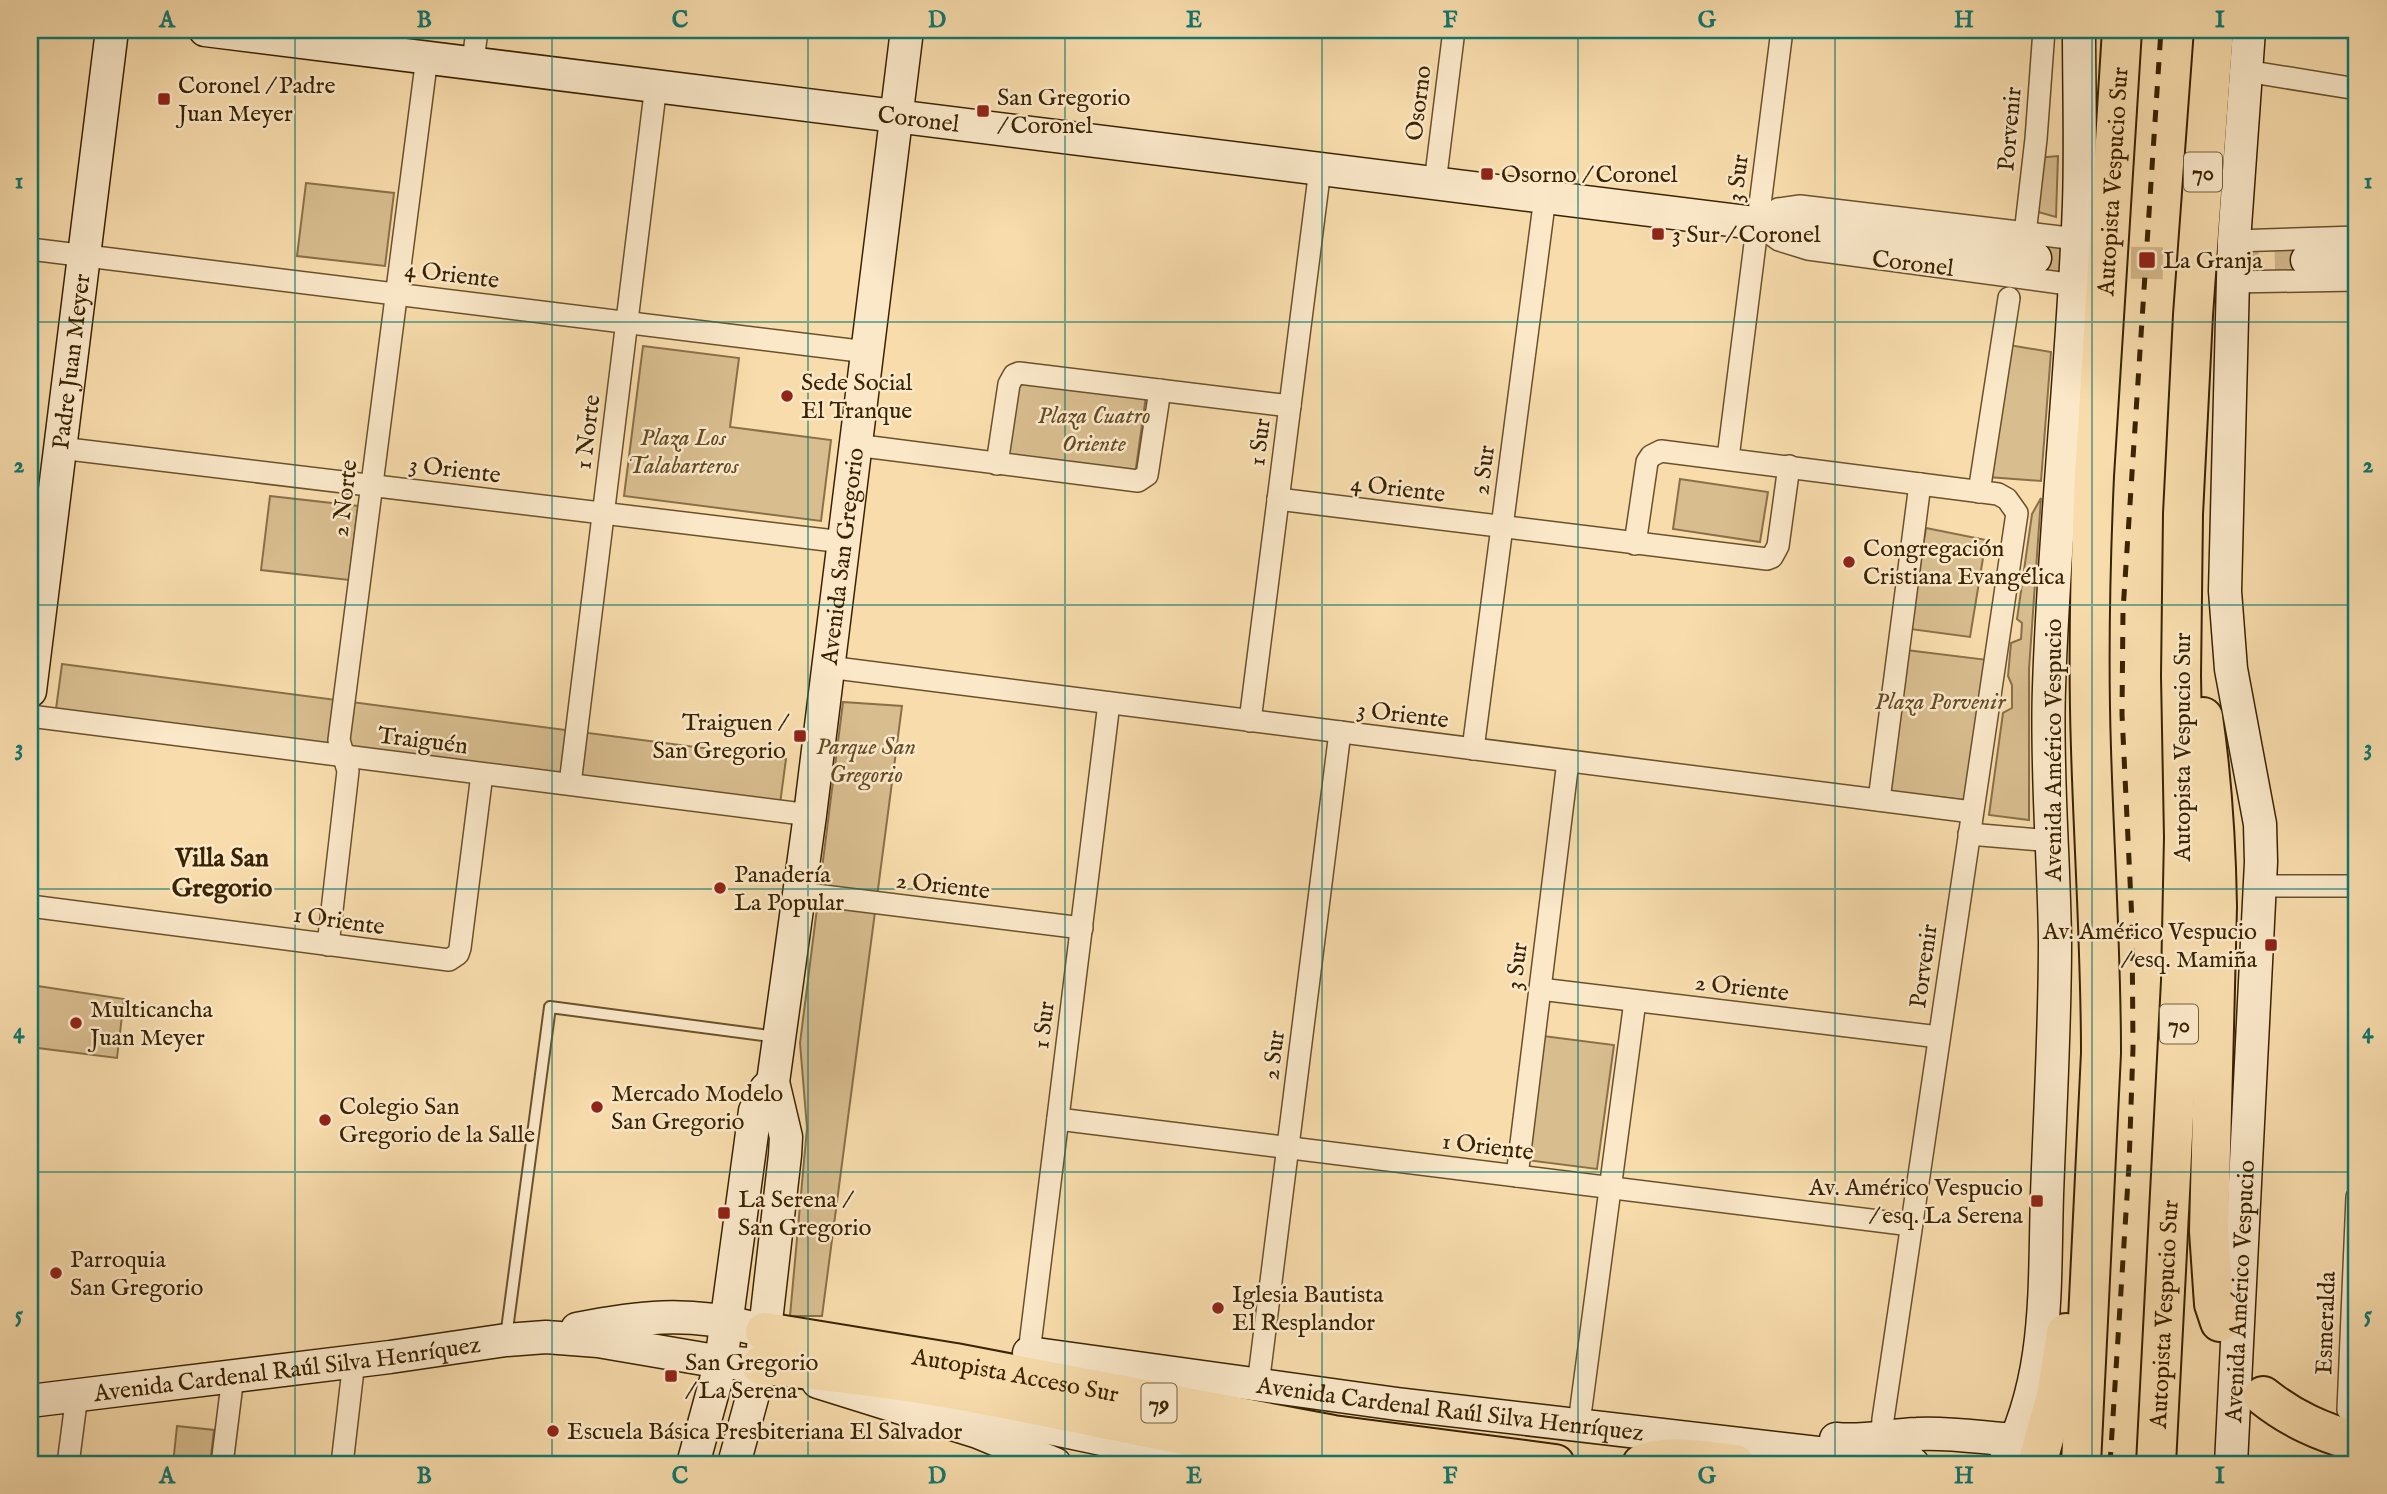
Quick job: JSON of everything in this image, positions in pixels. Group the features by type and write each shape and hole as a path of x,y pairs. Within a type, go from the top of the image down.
{"highway":[{"name":"Autopista Vespucio Sur","path":"2082,1457 2101,1053 2101,989 2090,724 2091,562 2122,30"},
{"name":"Autopista Vespucio Sur","path":"2156,1462 2181,981 2184,837 2181,589 2183,514 2193,315 2214,30"},
{"path":"2181,589 2209,760 2217,859 2209,1231 2213,1293 2220,1322"},
{"path":"2021,1456 2058,1386 2072,1292 2093,1217"},
{"path":"850,1346 920,1345 1029,1353"},
{"name":"Autopista Acceso Sur","path":"763,1349 850,1346 996,1370 1306,1430 1555,1464"},
{"name":"Autopista Acceso Sur","path":"763,1349 835,1372 961,1391 1244,1448 1339,1464"},
{"path":"2263,1396 2313,1428 2353,1426"},
{"path":"1657,1461 1735,1464"}],"main road":[{"name":"Padre Juan Meyer","path":"30,691 37,578 60,448 112,30"},
{"name":"Coronel","path":"205,30 1757,224 2030,246"},
{"name":"Avenida San Gregorio","path":"734,1464 763,1349 786,1137 773,1082 810,815 907,30"},
{"name":"Avenida Américo Vespucio","path":"2021,1456 2027,1414 2040,1361 2055,982 2048,769 2050,662 2075,285 2080,175 2079,30"},
{"name":"Avenida Américo Vespucio","path":"2231,1464 2261,886 2260,824 2231,669 2226,616 2232,282 2249,30"},
{"path":"2307,260 2357,259"},
{"name":"Avenida San Gregorio","path":"693,1464 721,1362 755,1111 766,1088 773,1082"},
{"name":"Avenida Cardenal Raúl Silva Henríquez","path":"546,1337 598,1325 665,1317 689,1316 727,1322 763,1349 1220,1464"},
{"name":"Avenida Cardenal Raúl Silva Henríquez","path":"30,1401 546,1337 598,1341 721,1362 763,1349"},
{"path":"763,1349 1007,1443 1052,1464"},
{"name":"Avenida Cardenal Raúl Silva Henríquez","path":"1029,1353 1397,1404 1913,1464"},
{"name":"Avenida Cardenal Raúl Silva Henríquez","path":"1397,1404 1501,1402 1581,1408 1836,1440 1868,1441 1882,1436 1933,1434 2021,1456"}],"street":[{"path":"473,62 477,30"},
{"name":"Osorno","path":"1435,183 1454,30"},
{"name":"3 Sur","path":"1728,458 1782,30"},
{"name":"Porvenir","path":"2030,246 2044,30"},
{"name":"2 Norte","path":"328,946 348,771 339,740 426,57"},
{"path":"2246,71 2357,89"},
{"name":"1 Norte","path":"570,784 656,85"},
{"name":"1 Sur","path":"1250,721 1320,169"},
{"name":"2 Sur","path":"1473,749 1545,197"},
{"name":"Coronel","path":"1757,224 1779,240 1808,249 2075,285"},
{"path":"2234,241 2357,237"},
{"name":"Coronel","path":"2030,246 2077,239"},
{"name":"4 Oriente","path":"30,249 867,352"},
{"path":"2232,282 2357,280"},
{"path":"1635,544 1645,469 1655,452 1666,450 1979,492 2009,298"},
{"path":"997,464 1009,384 1014,375 1024,373 1290,405"},
{"path":"856,445 1139,481 1147,475 1160,390"},
{"name":"3 Oriente","path":"60,448 844,542"},
{"name":"4 Oriente","path":"1278,499 1760,559 1772,556 1778,546 1789,466"},
{"path":"1878,800 1920,484"},
{"name":"Porvenir","path":"1882,1436 2017,519 2012,505 1998,495 1979,492"},
{"name":"3 Oriente","path":"828,667 1972,812"},
{"name":"1 Sur","path":"1029,1353 1110,703"},
{"name":"Traiguén","path":"30,716 810,815"},
{"name":"2 Sur","path":"1258,1385 1340,732"},
{"name":"3 Sur","path":"1517,1176 1568,761"},
{"name":"1 Oriente","path":"30,906 449,960 458,954 482,774"},
{"path":"1969,834 2052,841"},
{"path":"2261,886 2357,886"},
{"name":"2 Oriente","path":"799,893 1082,928"},
{"name":"2 Oriente","path":"1539,989 1939,1037"},
{"path":"1581,1408 1634,1001"},
{"name":"1 Oriente","path":"1058,1119 1911,1225"},
{"name":"Esmeralda","path":"2353,1426 2357,1196"},
{"path":"342,1464 354,1361"},
{"path":"222,1464 233,1376"},
{"path":"68,1464 76,1395"}],"lane":[{"path":"506,1340 550,1007 780,1038"}],"green space":[{"path":"2058,156 2056,217 2031,210 2036,158"},
{"path":"306,183 394,193 385,266 297,256"},
{"path":"2009,345 2051,352 2041,481 1988,477"},
{"name":"Plaza Los Talabarteros","path":"643,346 739,358 730,427 831,440 821,521 624,496"},
{"name":"Plaza Cuatro Oriente","path":"1023,380 1146,396 1135,475 1004,454 1013,386"},
{"path":"1680,479 1768,492 1760,542 1673,529"},
{"path":"270,496 358,506 349,580 261,570"},
{"path":"2041,498 2029,669 2029,820 1989,815 2003,713 2012,708 2012,685 2008,676 2011,643 2021,639 2022,623 2017,619 2032,514"},
{"path":"1926,528 1986,540 1970,637 1910,629"},
{"name":"Plaza Porvenir","path":"1906,650 1988,660 1964,800 1890,790"},
{"path":"62,664 786,759 780,804 56,709"},
{"name":"Parque San Gregorio","path":"843,702 902,706 822,1316 790,1316 807,1128 800,1043"},
{"name":"Multicancha Juan Meyer","path":"31,985 124,999 117,1058 30,1047"},
{"path":"1543,1036 1614,1045 1597,1169 1526,1160"},
{"path":"177,1426 214,1430 210,1464 173,1464"}],"tunnel":[{"path":"2035,258 2137,263 2307,260"}],"railway":[{"path":"2110,1464 2129,1165 2133,1048 2132,922 2122,714 2123,611 2161,30"}],"place":[{"name":"Coronel / Padre Juan Meyer","path":"164,99"},
{"name":"San Gregorio / Coronel","path":"983,111"},
{"name":"Osorno / Coronel","path":"1487,174"},
{"name":"3 Sur / Coronel","path":"1658,234"},
{"name":"La Granja","path":"2147,260"},
{"name":"Sede Social El Tranque","path":"787,396"},
{"name":"Congregación Cristiana Evangélica","path":"1849,562"},
{"name":"Traiguen / San Gregorio","path":"800,736"},
{"name":"Panadería La Popular","path":"720,888"},
{"name":"Av. Américo Vespucio / esq. Mamiña","path":"2271,945"},
{"name":"Multicancha Juan Meyer","path":"76,1023"},
{"name":"Mercado Modelo San Gregorio","path":"597,1107"},
{"name":"Colegio San Gregorio de la Salle","path":"325,1120"},
{"name":"Av. Américo Vespucio / esq. La Serena","path":"2037,1201"},
{"name":"La Serena / San Gregorio","path":"724,1213"},
{"name":"Parroquia San Gregorio","path":"56,1273"},
{"name":"Iglesia Bautista El Resplandor","path":"1218,1308"},
{"name":"San Gregorio / La Serena","path":"671,1376"},
{"name":"Escuela Básica Presbiteriana El Salvador","path":"553,1431"}],"district":[{"name":"Villa San Gregorio","path":"222,872"}]}
